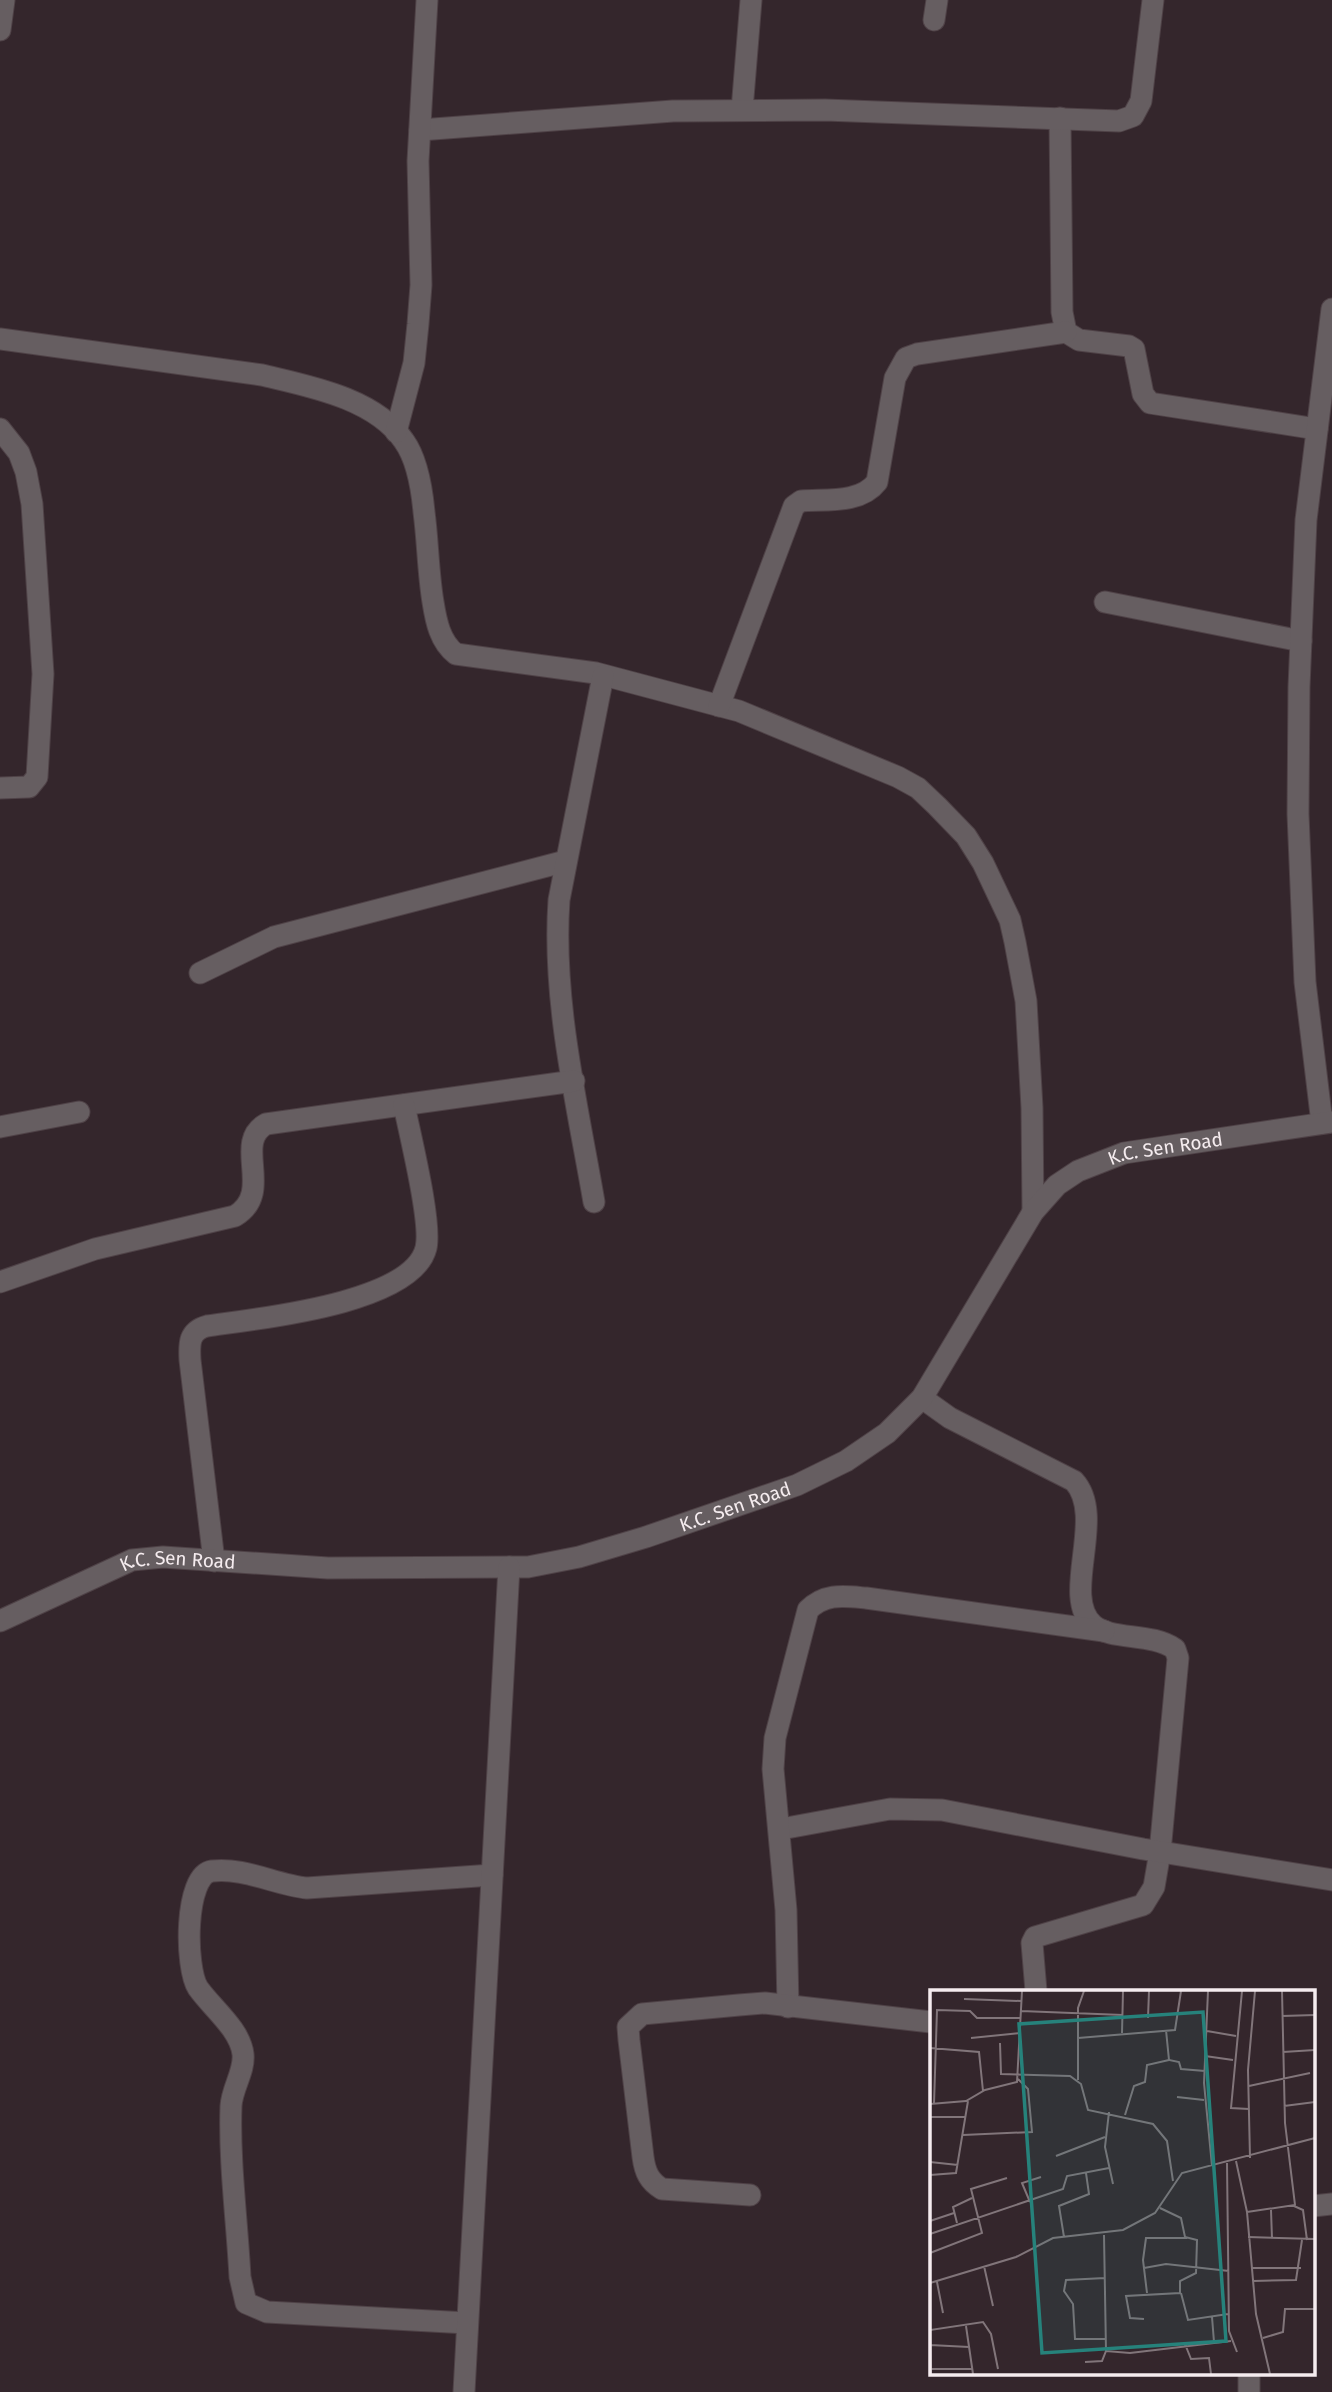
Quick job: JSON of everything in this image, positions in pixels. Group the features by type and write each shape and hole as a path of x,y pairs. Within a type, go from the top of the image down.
{"street":[{"path":"0,30 4,0"},
{"path":"396,432 414,363 418,324 420,130 427,0"},
{"path":"742,110 751,0"},
{"path":"420,130 673,111 742,110 1119,121 1133,116 1144,89 1153,0"},
{"path":"1060,118 1062,312 1066,332"},
{"path":"1327,1122 1305,982 1300,891 1301,641 1306,520 1331,317"},
{"path":"719,706 794,506 801,501 855,497 869,491 877,482 895,378 906,358 917,354 1066,332 1079,340 1129,346 1134,349 1143,394 1150,403 1317,429"},
{"path":"0,339 262,375 343,399 369,411 396,432 413,460 424,510 436,619 451,650 472,658 603,676 739,711 898,777 918,788 967,836 996,886 1016,942 1026,1001 1032,1108 1033,1212"},
{"path":"0,429 19,453 32,504 43,674 37,777 29,787 0,788"},
{"path":"1105,602 1301,641"},
{"path":"594,1202 563,1014 557,948 559,900 603,676"},
{"path":"200,973 274,937 566,860"},
{"path":"0,1282 95,1249 235,1216 247,1209 254,1188 252,1141 259,1128 266,1124 574,1081"},
{"path":"214,1561 190,1360 191,1336 197,1329 207,1326 299,1313 351,1301 410,1272 418,1264 426,1247 425,1220 404,1105"},
{"path":"0,1127 79,1112"},
{"name":"K.C. Sen Road","path":"0,1621 132,1560 163,1557 328,1568 528,1567 593,1553 797,1485 846,1461 887,1433 922,1398 1033,1212 1057,1185 1078,1171 1125,1153 1327,1122"},
{"path":"922,1398 950,1418 1074,1481 1083,1492 1087,1507 1082,1601 1092,1624 1104,1631"},
{"path":"464,2392 509,1567"},
{"path":"788,2007 781,1829 774,1801 775,1738 808,1610 819,1599 837,1596 1159,1639 1175,1649 1178,1658 1160,1852 1154,1887 1143,1905 1034,1937 1032,1942 1036,1990"},
{"path":"781,1829 863,1813 912,1808 942,1810 1160,1852 1332,1880"},
{"path":"467,2323 267,2312 246,2303 240,2277 231,2112 243,2051 239,2040 196,1986 188,1949 195,1886 201,1876 209,1871 236,1872 283,1885 307,1888 492,1875"},
{"path":"750,2194 662,2189 652,2183 645,2171 628,2027 642,2014 657,2011 765,2003 930,2021"},
{"path":"1314,2206 1332,2204"},
{"path":"1249,2374 1249,2392"}]}
